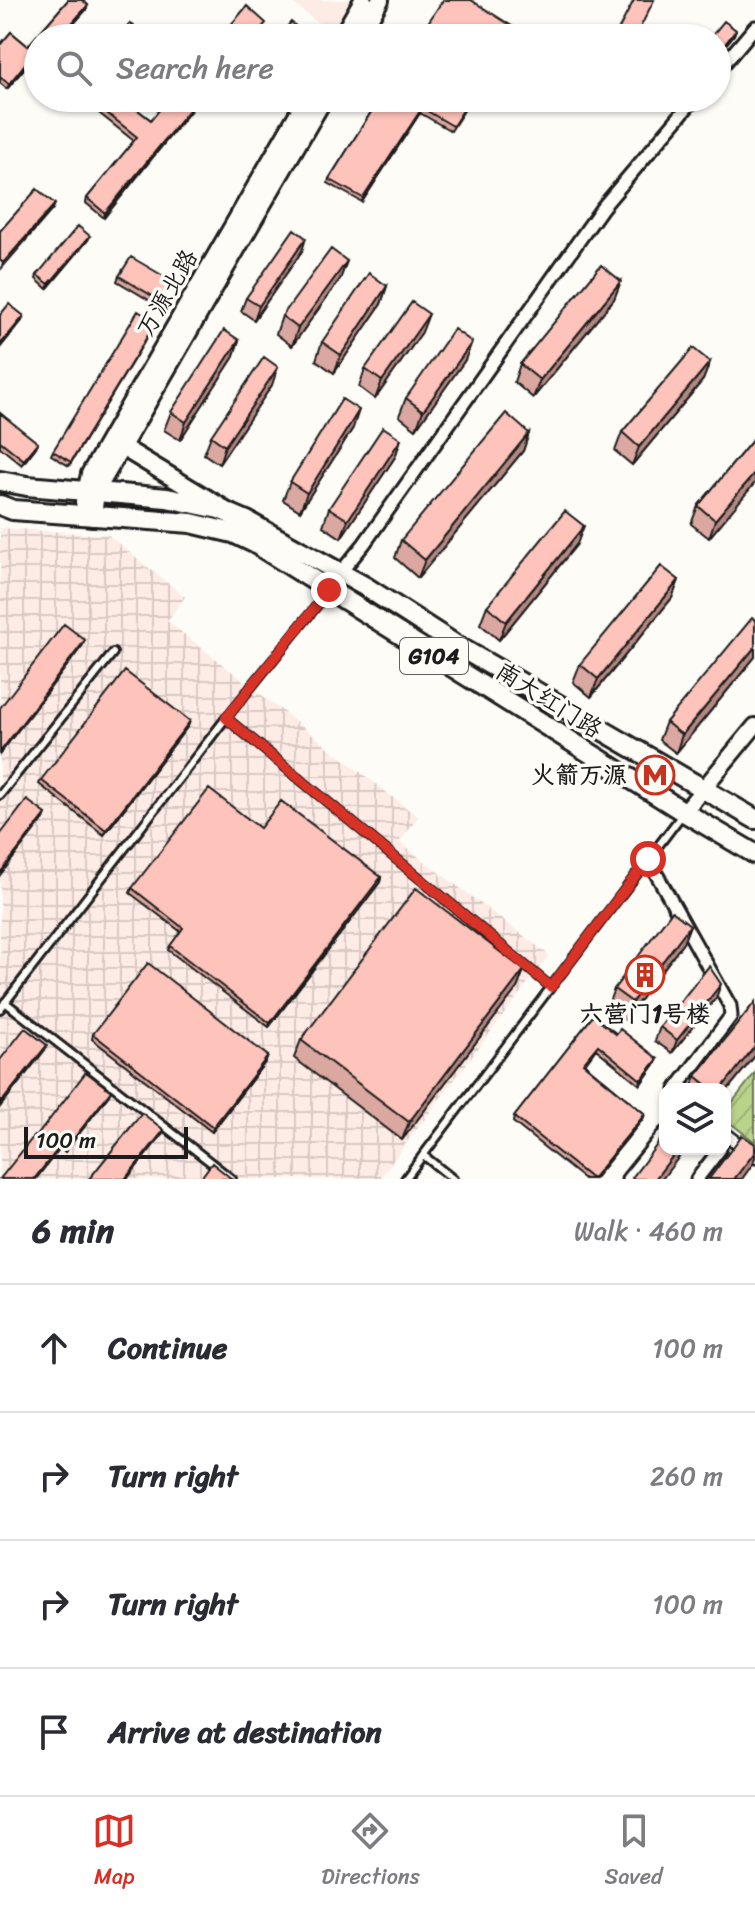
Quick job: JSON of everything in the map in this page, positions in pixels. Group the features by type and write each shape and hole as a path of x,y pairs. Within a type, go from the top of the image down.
{"highway":[{"name":"G104","path":"0,481 167,498 203,505 247,521 377,594 456,645 755,819"},
{"name":"南大红门路","path":"0,505 13,510 191,523 233,533 755,854"}],"main road":[{"path":"349,24 363,0"},
{"path":"366,24 380,0"},
{"name":"万源北路","path":"90,491 90,474 299,112"},
{"name":"万源北路","path":"90,491 122,447 316,112"},
{"path":"122,447 183,486 247,521"},
{"path":"88,517 90,491"}],"street":[{"path":"731,55 755,27"},
{"path":"340,573 364,544 602,208 683,112"},
{"path":"684,812 755,726"},
{"path":"648,859 730,1006 731,1016 681,1083"},
{"path":"628,1179 659,1140"},
{"path":"731,1141 755,1157"},
{"path":"697,1179 715,1155"}],"lane":[{"path":"0,1009 340,573"},
{"path":"0,795 113,653"},
{"path":"226,718 551,987"},
{"path":"405,1179 684,812"},
{"path":"5,1002 232,1179"},
{"path":"423,1155 453,1179"}],"shaded area":[{"path":"289,0 351,0 338,24 319,24"},
{"path":"0,528 108,535 185,597 167,621 418,817 399,842 549,955 379,1179 0,1179"}],"green space":[{"path":"755,1073 755,1142 731,1124 731,1104"}],"building":[{"path":"68,0 82,0 88,5 71,24 47,24"},
{"path":"443,0 471,0 509,24 427,24"},
{"path":"634,0 654,0 642,24 621,24"},
{"path":"247,6 266,23 265,24 232,24"},
{"path":"11,32 24,43 24,65 9,84 0,77 0,45"},
{"path":"106,112 140,112 151,120 158,112 188,112 105,213 87,198 137,137"},
{"path":"371,112 419,112 363,198 329,179"},
{"path":"429,112 462,112 453,126"},
{"path":"37,189 55,204 3,263 0,260 0,231"},
{"path":"78,226 90,236 49,284 37,275"},
{"path":"294,229 306,238 259,306 246,298"},
{"path":"331,249 347,261 298,328 282,316"},
{"path":"131,257 172,281 161,301 119,276"},
{"path":"601,265 621,281 540,380 520,364"},
{"path":"369,273 387,286 341,355 322,342"},
{"path":"412,302 429,314 382,381 365,369"},
{"path":"9,304 24,316 0,345 0,315"},
{"path":"138,311 156,322 71,462 53,451"},
{"path":"454,329 472,342 423,411 406,398"},
{"path":"224,330 239,340 186,422 171,412"},
{"path":"693,348 710,362 639,447 622,432"},
{"path":"264,357 278,367 225,446 211,436"},
{"path":"342,399 359,410 307,493 290,482"},
{"path":"0,413 38,443 24,460 0,441"},
{"path":"506,413 529,433 425,560 401,540"},
{"path":"383,427 401,439 348,520 329,508"},
{"path":"755,437 755,473 715,520 698,506"},
{"path":"565,511 584,526 506,622 487,606"},
{"path":"661,566 679,580 598,679 580,664"},
{"path":"752,618 755,620 755,647 682,735 666,722"},
{"path":"64,624 85,640 0,752 0,708"},
{"path":"125,671 190,721 106,830 41,780"},
{"path":"209,789 260,828 281,801 381,877 270,1023 170,946 183,928 132,888"},
{"path":"27,800 46,814 0,873 0,835"},
{"path":"416,888 524,970 409,1122 301,1040"},
{"name":"六营门1号楼","path":"672,911 690,925 632,1002 614,989"},
{"path":"148,963 268,1056 213,1127 93,1034"},
{"path":"709,966 721,984 677,1040 660,1027"},
{"path":"755,1002 755,1046 726,1083 705,1083 696,1076"},
{"path":"593,1016 616,1034 620,1029 658,1059 641,1080 598,1045 583,1063 645,1114 592,1179 514,1117"},
{"path":"25,1028 47,1045 0,1104 0,1060"},
{"path":"86,1072 111,1091 67,1147 62,1144 34,1179 0,1179 36,1137"},
{"path":"142,1113 164,1130 125,1179 89,1179"},
{"path":"742,1135 755,1144 755,1152 734,1179 709,1179 727,1155 731,1155 731,1150"},
{"path":"659,1142 659,1155 673,1155 655,1179 632,1178"},
{"path":"212,1163 232,1179 200,1179"}],"place":[{"name":"火箭万源","path":"655,775"},
{"name":"六营门1号楼","path":"645,975"}],"route":[{"path":"329,590 226,718 551,987 648,859"}]}
